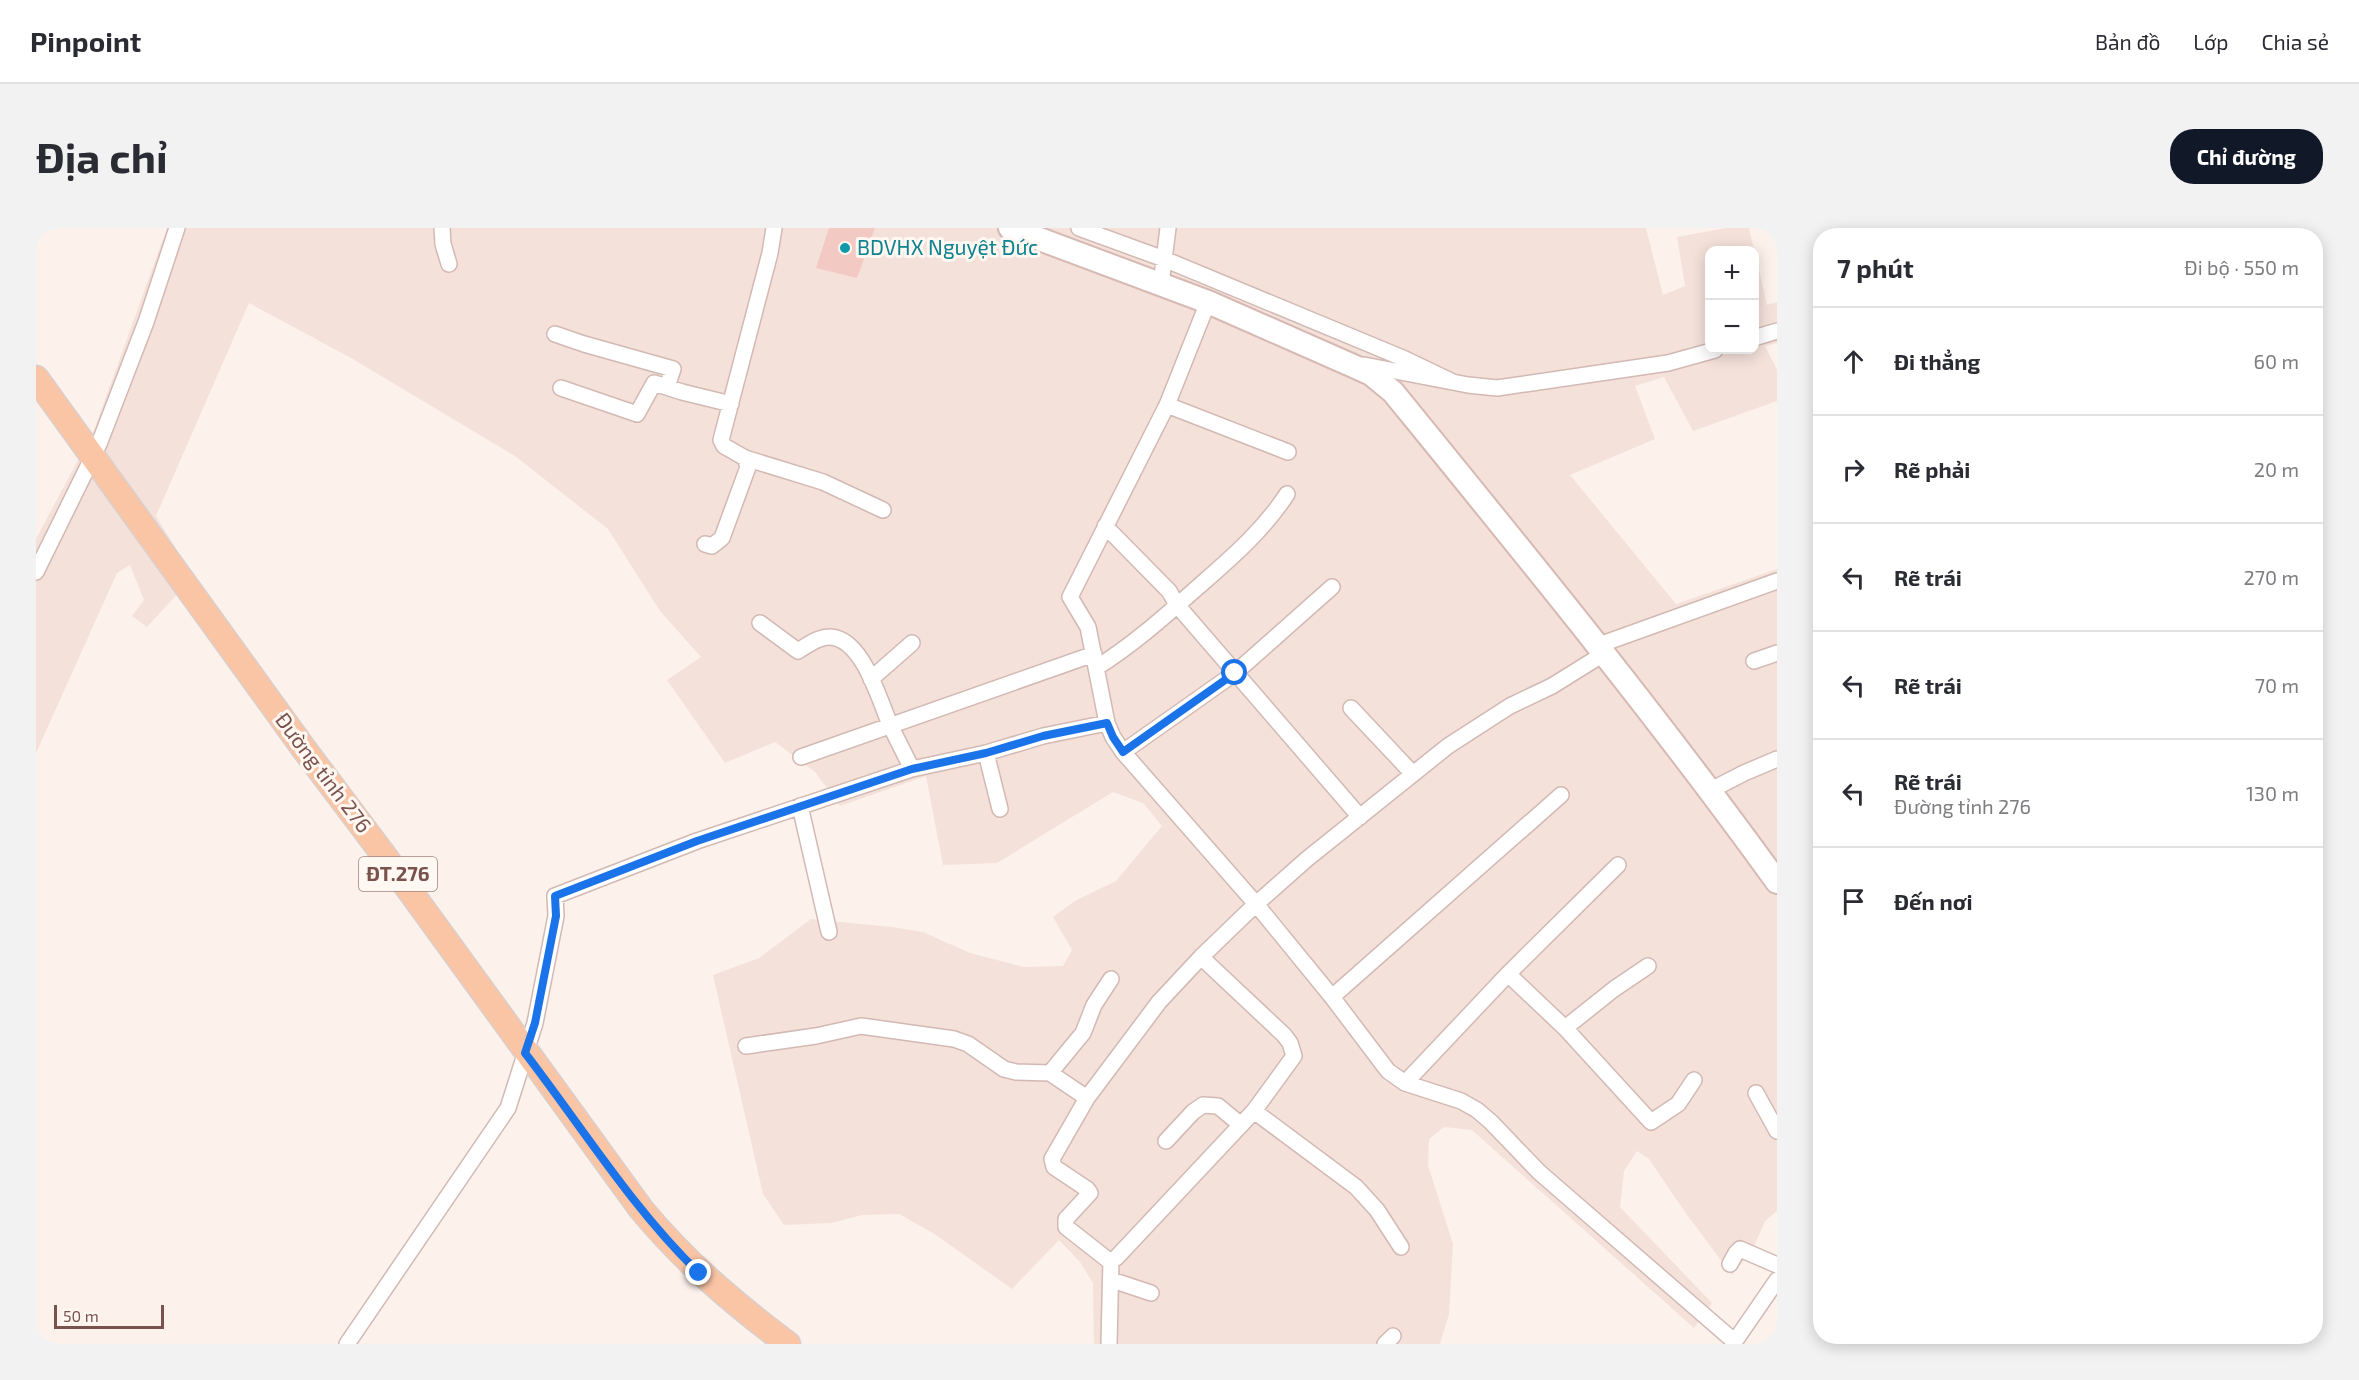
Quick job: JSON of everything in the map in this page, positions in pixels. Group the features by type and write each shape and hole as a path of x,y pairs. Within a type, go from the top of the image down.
{"main road":[{"path":"1010,228 1208,302 1352,364 1371,374 1393,392 1602,649 1711,790 1777,882"},
{"name":"Đường tỉnh 276","path":"36,378 625,1189 668,1242 718,1290 788,1344"}],"street":[{"path":"36,572 99,444 146,322 177,228"},
{"path":"442,228 443,244 449,264"},
{"path":"774,228 770,253 721,440 724,446 745,458 823,482 884,510"},
{"path":"1079,228 1164,259 1405,359 1453,382"},
{"path":"1161,284 1168,228"},
{"path":"1208,302 1167,405 1070,597 1088,627 1107,723 1113,737 1123,752 1256,904 1332,997 1388,1071 1405,1083 1461,1101 1477,1110 1539,1172 1734,1343 1777,1280"},
{"path":"1759,337 1777,331"},
{"path":"555,334 673,369 667,387"},
{"path":"1352,364 1497,388 1668,363 1705,353"},
{"path":"561,388 637,414 654,383 731,404"},
{"path":"1167,405 1288,452"},
{"path":"705,544 712,546 722,538 747,468 745,458"},
{"path":"801,758 891,726 1095,661 1141,639 1265,525 1287,494"},
{"path":"1106,526 1169,591 1235,673 1360,817"},
{"path":"1111,1260 1066,1227 1066,1219 1090,1193 1051,1163 1087,1098 1159,1002 1201,957 1307,859 1448,746 1510,706 1552,686 1602,649 1777,580"},
{"path":"1123,752 1235,673 1332,587"},
{"path":"760,623 798,651 820,638 834,637 846,642 858,655 871,679 912,769"},
{"path":"871,679 912,643"},
{"path":"1754,661 1777,653"},
{"path":"1351,708 1413,774"},
{"path":"346,1344 508,1108 535,1023 556,916 555,896 697,841 912,769 986,753 1043,736 1107,723"},
{"path":"986,753 1000,809"},
{"path":"1711,790 1777,759"},
{"path":"1332,997 1561,795"},
{"path":"800,806 829,932"},
{"path":"1405,1083 1508,974 1618,865"},
{"path":"1111,1260 1116,1258 1254,1111 1294,1056 1294,1051 1280,1030 1201,957"},
{"path":"1565,1028 1614,989 1648,966"},
{"path":"1508,974 1565,1028 1651,1122 1682,1101 1694,1080"},
{"path":"1050,1073 1083,1033 1095,1005 1111,979"},
{"path":"746,1046 816,1036 861,1026 954,1039 968,1044 1005,1069 1016,1072 1050,1073 1087,1098"},
{"path":"1756,1093 1777,1131"},
{"path":"1166,1141 1193,1112 1203,1105 1218,1106 1241,1125"},
{"path":"1254,1111 1356,1187 1377,1210 1401,1247"},
{"path":"1730,1264 1740,1249 1777,1265"},
{"path":"1109,1344 1111,1260"},
{"path":"1112,1280 1151,1293"}],"shaded area":[{"path":"167,228 1646,228 1663,295 1685,286 1677,237 1726,228 1749,228 1753,246 1705,246 1705,354 1759,354 1759,270 1767,305 1777,302 1777,343 1765,346 1777,370 1777,401 1693,431 1664,377 1635,386 1655,439 1570,475 1676,604 1777,569 1777,1211 1765,1221 1752,1251 1732,1275 1649,1159 1637,1151 1624,1171 1620,1207 1712,1303 1694,1328 1472,1130 1444,1127 1429,1139 1428,1165 1453,1244 1449,1314 1440,1344 1094,1344 1093,1283 1080,1262 1059,1240 1012,1289 936,1235 899,1214 862,1215 831,1223 784,1225 763,1194 713,975 759,958 811,919 923,932 970,953 1024,967 1063,966 1072,950 1053,917 1075,901 1116,881 1162,826 1143,803 1113,792 997,863 943,865 926,776 840,806 815,772 775,742 725,763 667,680 701,657 660,611 608,529 515,456 351,358 249,303 156,516 193,577 147,627 132,616 144,600 130,565 117,573 36,753 36,539 94,430"}],"building":[{"name":"BDVHX Nguyệt Đức","path":"829,228 875,228 857,278 816,268"}],"place":[{"name":"BDVHX Nguyệt Đức","path":"845,248"}],"route":[{"path":"699,1273 640,1209 525,1053 535,1023 556,916 555,896 697,841 912,769 986,753 1043,736 1107,723 1123,752 1235,673"}]}
